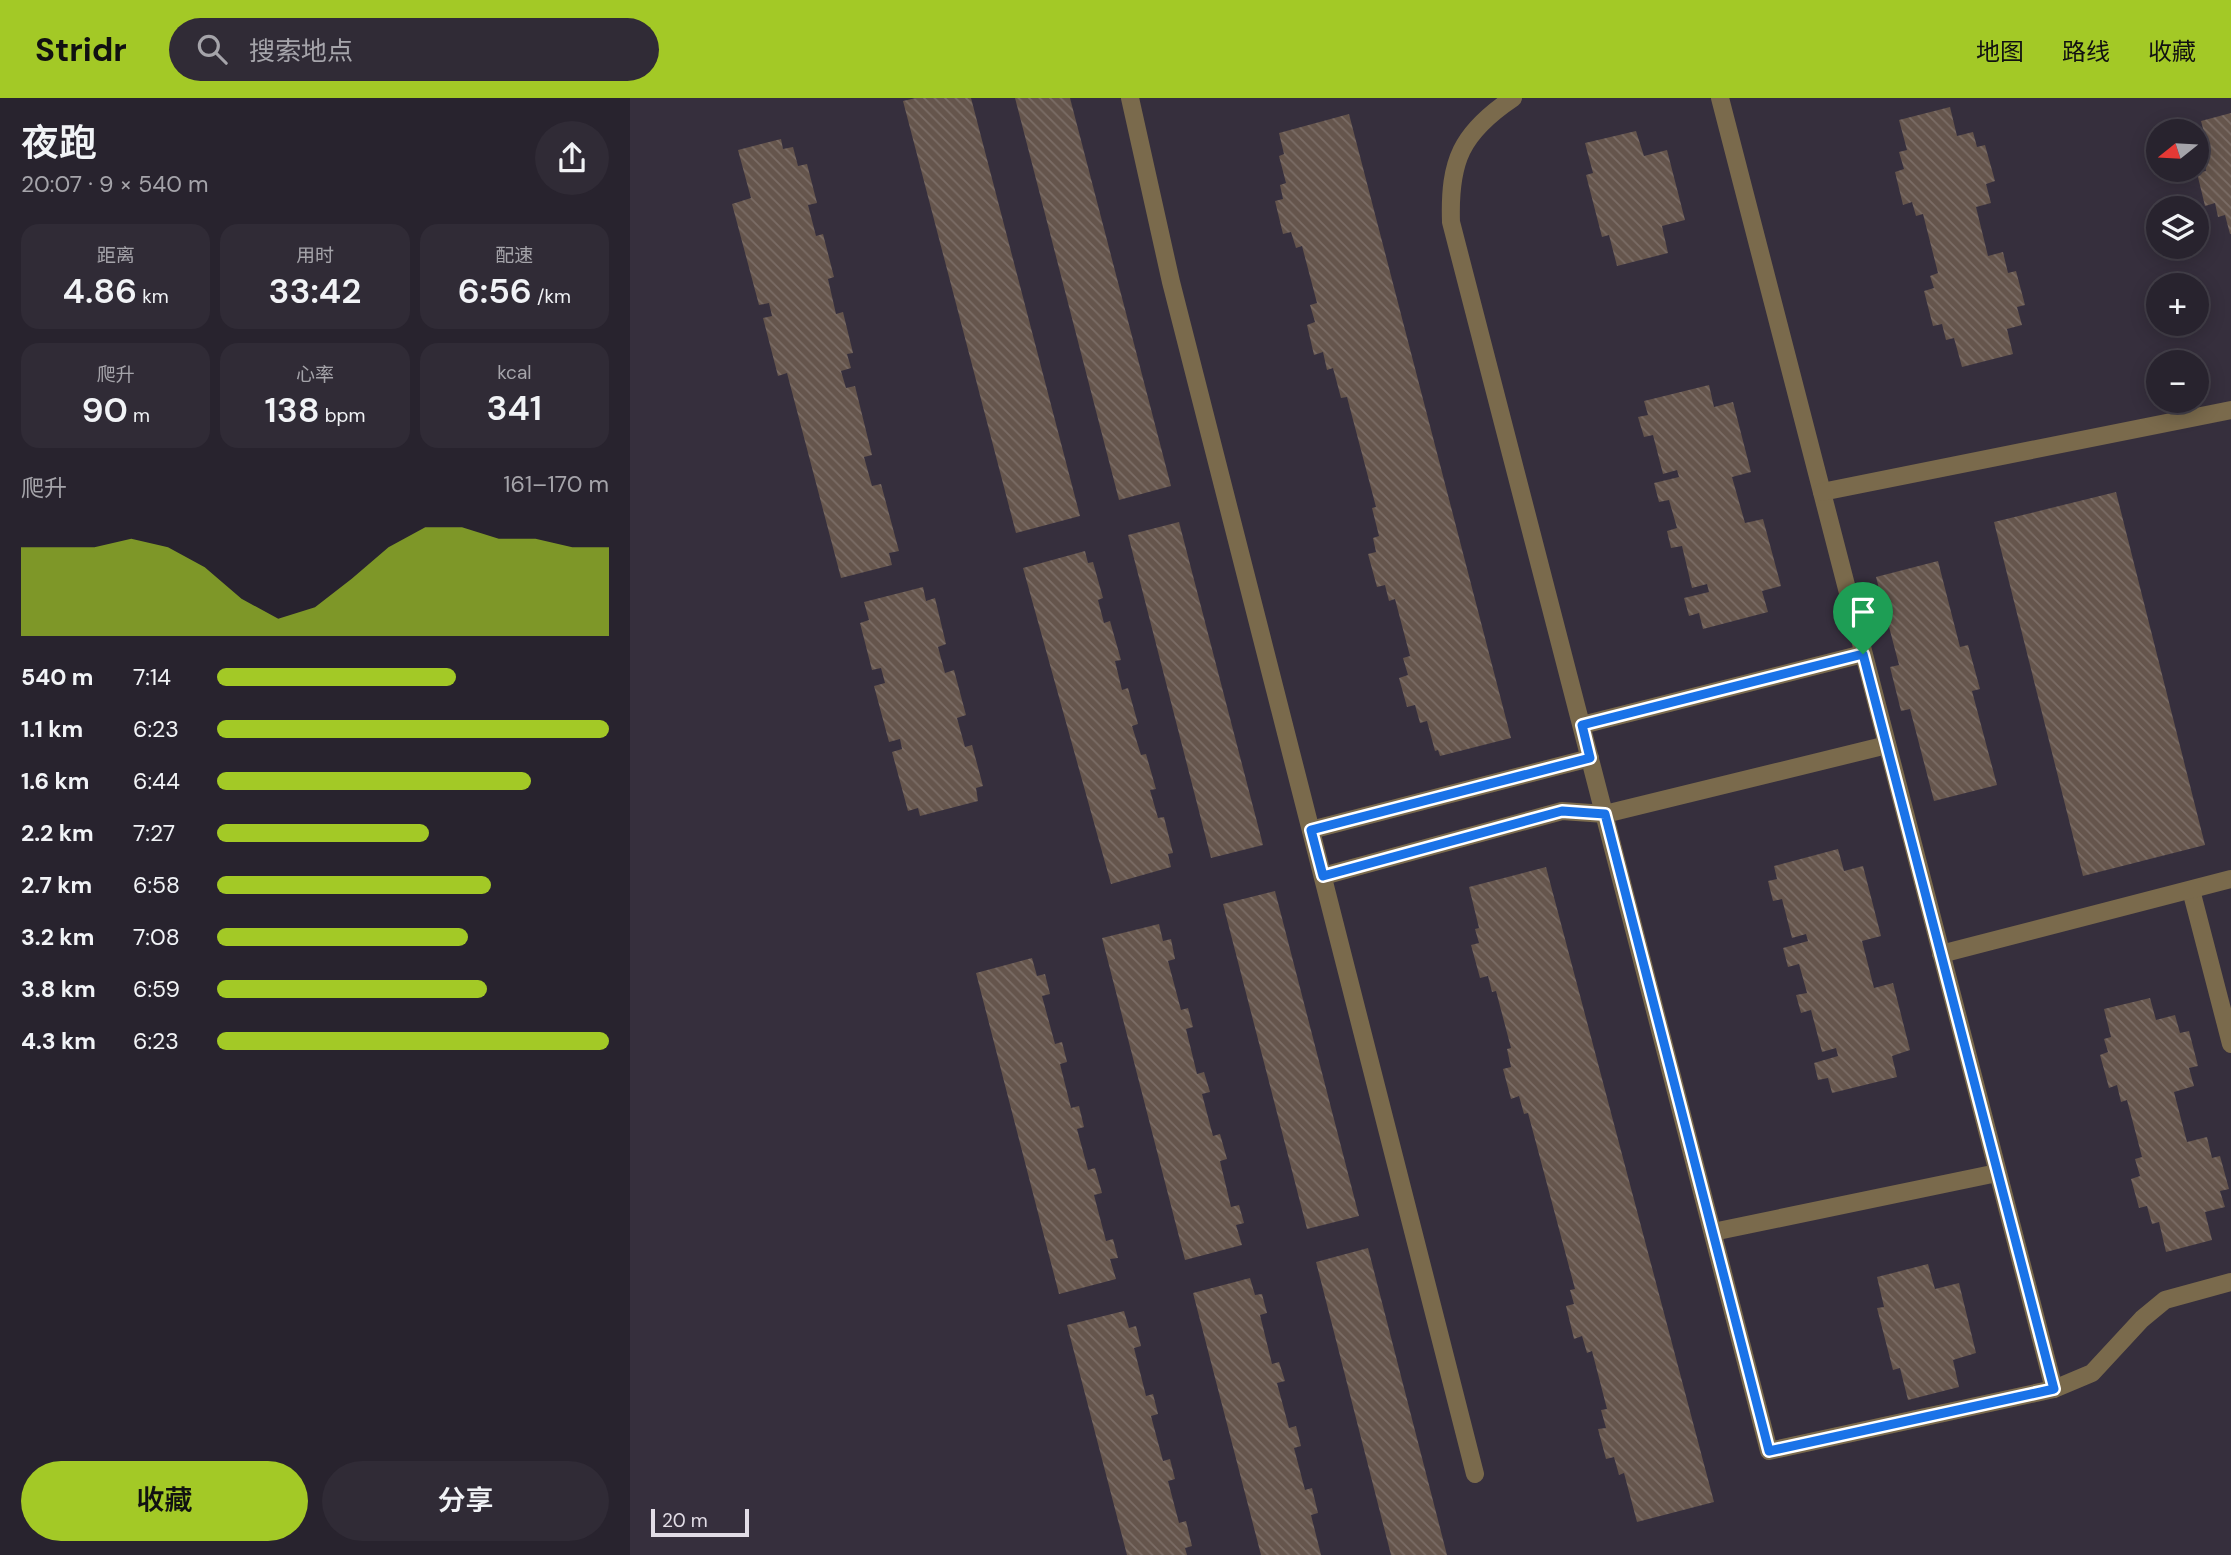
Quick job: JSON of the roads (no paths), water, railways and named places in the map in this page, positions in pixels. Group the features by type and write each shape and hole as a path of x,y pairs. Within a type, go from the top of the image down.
{"street":[{"path":"1130,98 1171,282 1475,1474"},
{"path":"1513,98 1496,109 1463,144 1454,168 1450,194 1451,222 1769,1451 2054,1389 2092,1373 2142,1319 2165,1300 2231,1282"},
{"path":"1720,98 2054,1389"},
{"path":"1822,492 2231,410"},
{"path":"1582,725 1863,654"},
{"path":"1323,876 1562,811 1605,814 1887,745"},
{"path":"1311,830 1590,758"},
{"path":"1941,954 2231,879"},
{"path":"2191,890 2231,1044"},
{"path":"1713,1232 1997,1172"}]}
